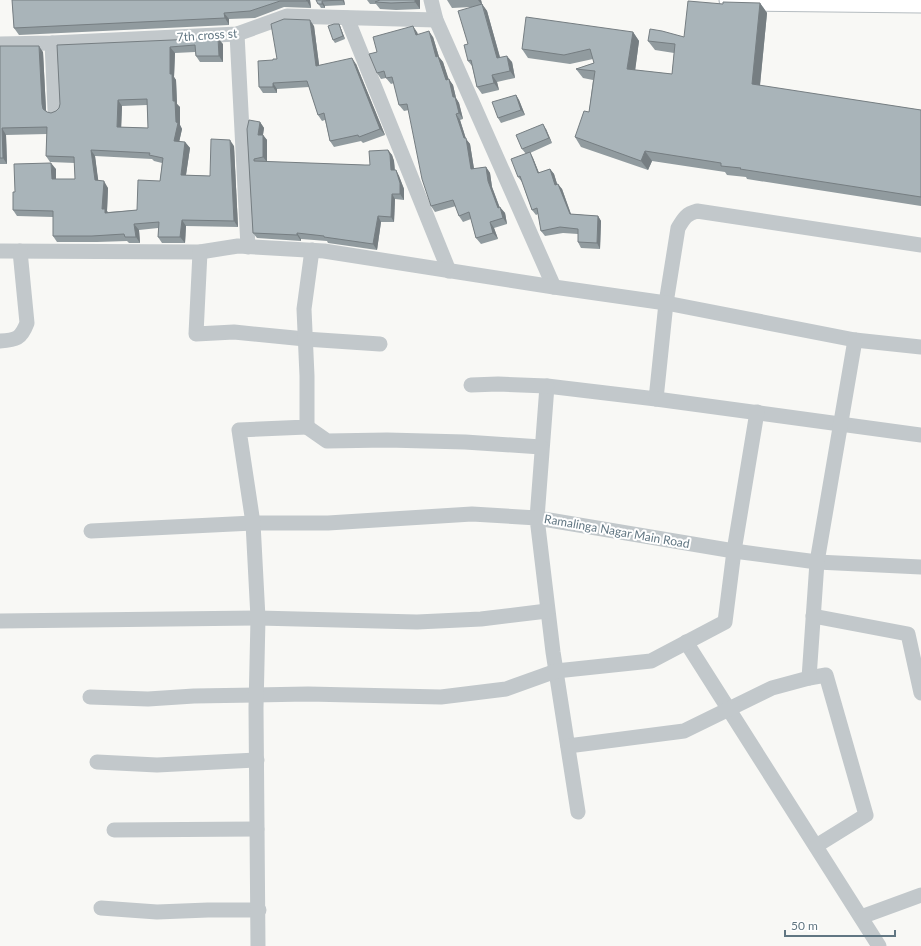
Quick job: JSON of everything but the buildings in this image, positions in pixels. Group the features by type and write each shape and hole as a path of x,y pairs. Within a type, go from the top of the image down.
{"main road":[{"path":"730,0 921,2"}],"street":[{"path":"431,0 436,20 554,288"},
{"name":"7th cross st","path":"0,44 237,34 288,16 436,20"},
{"path":"347,18 449,271"},
{"path":"237,34 248,247"},
{"path":"52,43 55,110"},
{"path":"656,399 666,303 678,228 683,219 689,213 697,211 921,245"},
{"path":"0,251 200,252 238,246 324,251 554,288 666,303 855,340 921,347"},
{"path":"307,427 304,309 312,250"},
{"path":"0,341 15,340 24,332 28,324 20,251"},
{"path":"200,252 196,334 234,332 380,344"},
{"path":"809,678 812,616 817,562 855,340"},
{"path":"471,385 498,384 547,386 757,412 921,435"},
{"name":"Ramalinga Nagar Main Road","path":"547,386 541,447 537,518 734,551 817,562 921,567"},
{"path":"90,697 148,699 194,696 308,694 441,697 506,689 556,672 651,660 725,622 734,551 757,412"},
{"path":"258,946 258,618 252,523 239,430 307,427 327,441 387,440 465,442 541,447"},
{"path":"91,531 252,523 328,524 472,514 537,518 556,672 578,812"},
{"path":"0,621 258,618 417,622 481,619 548,611"},
{"path":"812,616 908,634 918,665 921,693"},
{"path":"686,642 879,946"},
{"path":"568,746 684,730 772,688 826,675 866,815 816,846"},
{"path":"97,762 157,765 257,760"},
{"path":"114,830 257,829"},
{"path":"861,917 921,895"},
{"path":"100,908 157,912 259,910"}]}
